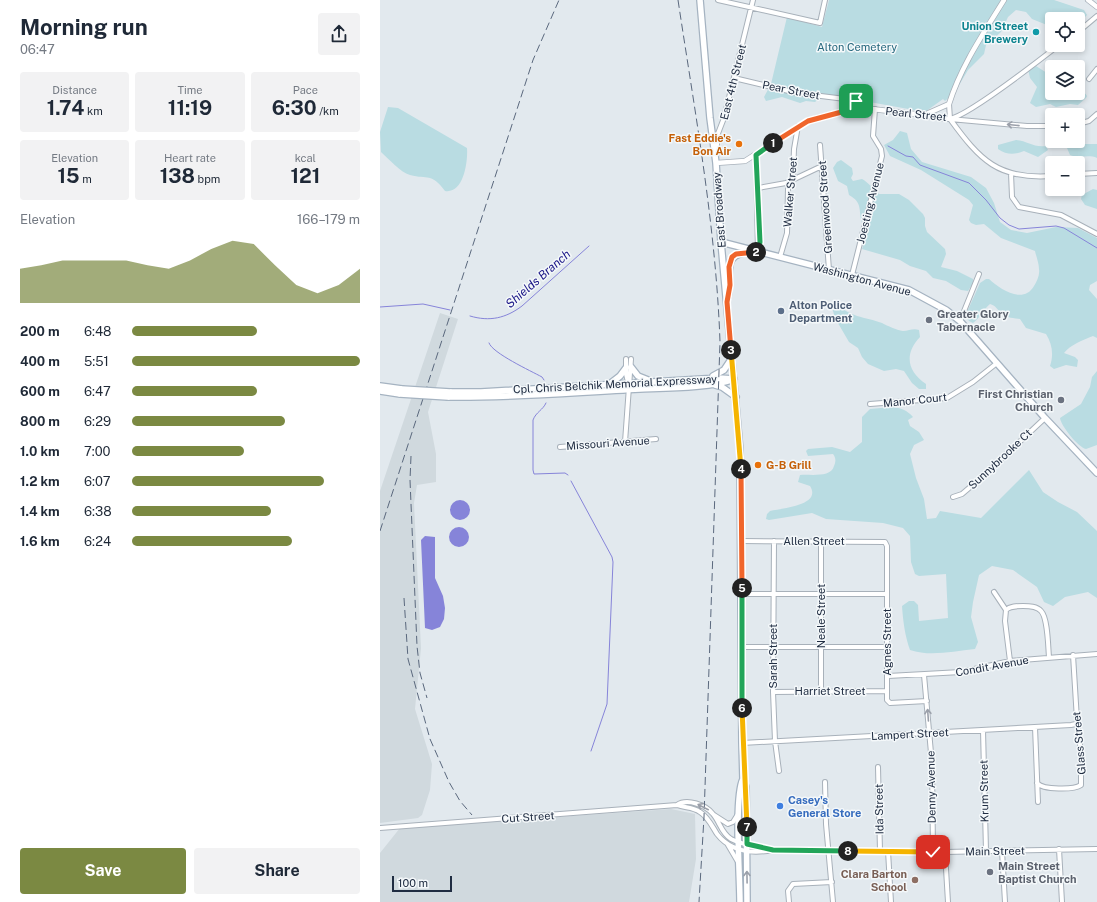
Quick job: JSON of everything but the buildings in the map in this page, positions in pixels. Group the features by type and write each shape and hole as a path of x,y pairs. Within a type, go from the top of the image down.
{"main road":[{"name":"East Broadway","path":"700,0 710,118 716,163 721,242 740,450 742,541 742,743 744,779 746,787 743,851 747,902"},
{"name":"Washington Avenue","path":"721,242 909,290 946,310 960,321 1045,418 1097,473"},
{"path":"727,302 730,285 729,267 732,257 739,253 758,252"},
{"path":"732,358 724,370 710,381 736,397"},
{"path":"610,384 628,367 638,376 651,381"},
{"name":"Cpl. Chris Belchik Memorial Expressway","path":"380,391 449,394 484,398 628,390 734,379"},
{"name":"Cpl. Chris Belchik Memorial Expressway","path":"449,394 651,381 710,381"},
{"name":"Cpl. Chris Belchik Memorial Expressway","path":"380,386 401,391"},
{"name":"East Broadway","path":"743,844 739,812 740,787 744,779"},
{"name":"East Broadway","path":"740,902 740,866 743,851"}],"street":[{"path":"718,0 820,23 825,0"},
{"name":"East 4th Street","path":"716,163 717,136 723,124 753,0"},
{"path":"1004,0 968,57 955,84 949,104 950,119 981,157 995,167 1011,173 1045,176"},
{"path":"1088,0 1097,7"},
{"path":"1085,26 1097,16"},
{"name":"Pearl Street","path":"716,163 741,162 756,155 798,126 808,121 849,110 875,109 950,119 980,102 1049,52"},
{"path":"1089,79 1097,69"},
{"name":"Pear Street","path":"734,78 797,93 861,101 866,104 868,109"},
{"path":"924,115 949,104"},
{"name":"Joesting Avenue","path":"852,275 882,156 881,149 873,136 875,109"},
{"path":"1085,122 1089,121 1097,114"},
{"path":"950,119 1027,126 1045,126"},
{"name":"Walker Street","path":"780,257 787,233 788,189 792,179 798,126"},
{"name":"Greenwood Street","path":"820,144 830,270"},
{"path":"881,149 887,155"},
{"path":"756,155 758,188 758,252"},
{"path":"758,188 786,183 822,166"},
{"path":"1011,173 1012,197 1015,204 1021,208 1040,210 1068,217 1097,234"},
{"path":"1085,174 1097,173"},
{"path":"960,321 979,274"},
{"path":"625,442 628,359"},
{"name":"Manor Court","path":"870,404 947,398 997,364"},
{"name":"Sunnybrooke Ct","path":"953,498 962,494 982,478 1045,418"},
{"name":"Missouri Avenue","path":"560,447 656,440"},
{"name":"Allen Street","path":"742,541 886,542"},
{"name":"Sarah Street","path":"774,541 773,692 778,771"},
{"name":"Neale Street","path":"821,541 821,692"},
{"name":"Agnes Street","path":"886,542 887,700 890,703 927,701"},
{"path":"994,592 1006,610 1005,621 1010,661"},
{"path":"742,594 887,594"},
{"path":"1006,610 1013,607 1027,606 1042,611 1048,658"},
{"path":"742,647 887,647"},
{"name":"Condit Avenue","path":"888,676 970,671 1010,661 1097,654"},
{"name":"Glass Street","path":"1037,783 1041,787 1052,788 1078,787 1081,785 1081,753 1077,721 1073,655"},
{"name":"Denny Avenue","path":"924,675 930,733 933,852"},
{"name":"Harriet Street","path":"773,692 887,692"},
{"name":"Lampert Street","path":"742,743 1074,725 1077,721"},
{"path":"1035,727 1038,802"},
{"name":"Krum Street","path":"983,730 986,851"},
{"name":"Ida Street","path":"878,767 880,852"},
{"path":"825,782 826,824 830,851 833,902"},
{"name":"Cut Street","path":"380,828 677,805 680,803 695,804 705,807 728,824 734,820 739,812"},
{"name":"Cut Street","path":"677,805 692,808 700,812 728,844 743,851"},
{"path":"714,814 725,834 743,844"},
{"path":"728,844 740,866"},
{"name":"Main Street","path":"743,844 773,850"},
{"path":"1060,849 1062,902"},
{"name":"Main Street","path":"743,851 945,852 1097,849"},
{"path":"1002,851 1005,902"},
{"path":"888,852 891,902"},
{"path":"945,852 948,902"},
{"path":"789,902 788,891 793,884 832,882"}],"shaded area":[{"path":"440,313 458,319 428,412 436,454 436,482 417,485 414,503 421,648 415,709 432,764 430,790 422,815 418,818 380,823 380,491"},
{"path":"460,500 467,503 470,510 467,517 460,520 453,517 450,510 453,503"},
{"path":"459,527 466,530 469,537 466,544 459,547 452,544 449,537 452,530"},
{"path":"425,536 435,537 435,578 443,596 445,608 444,619 440,627 432,630 425,628 421,540"},
{"path":"671,809 695,814 696,859 689,902 380,902 380,853 400,828"}],"green space":[{"name":"Alton Cemetery","path":"829,0 1054,0 1084,10 1087,15 1085,17 1085,12 1045,12 1045,24 1032,19 1026,12 1016,10 1008,17 1001,32 986,45 984,54 968,70 955,92 945,101 943,99 925,112 825,94 815,102 806,101 800,103 782,97 766,101 764,97 771,84 787,17 822,27"},
{"path":"1036,66 1045,72 1045,100 1084,100 1078,105 1070,104 1056,107 1050,104 1036,107 1030,103 1037,87 1030,78 1028,69"},
{"path":"388,107 398,108 467,148 467,161 464,176 457,187 451,191 445,191 433,179 410,175 399,168 381,152 380,132"},
{"path":"900,131 907,133 911,149 922,162 971,177 986,188 994,203 1000,222 1011,230 1027,233 1056,227 1078,228 1097,238 1097,281 1090,285 1089,290 1097,299 1097,338 1093,336 1081,341 1073,345 1064,353 1075,357 1078,360 1077,367 1066,365 1054,369 1050,366 1052,349 1046,334 1026,328 1020,319 1002,314 995,306 990,304 978,319 973,323 969,321 966,316 967,312 980,283 986,279 989,279 1005,291 1018,295 1029,292 1035,284 1039,273 1039,264 1035,251 1001,238 984,224 976,225 971,223 969,220 973,205 969,200 921,170 890,156 884,145 893,140"},
{"path":"1016,140 1038,146 1045,146 1048,150 1038,157 1024,151 1011,154 1004,152 998,149 998,145"},
{"path":"1085,144 1097,144 1097,158 1091,156 1070,155 1067,148 1085,148"},
{"path":"841,160 852,168 853,174 851,178 853,181 862,179 879,194 899,194 909,200 923,214 927,232 945,249 946,254 941,267 957,271 973,279 973,283 968,291 961,290 946,281 933,278 926,271 910,266 900,260 862,249 867,235 862,224 858,204 849,195 847,186 838,181 833,168 837,162"},
{"path":"1093,189 1097,190 1097,209 1085,205 1081,199 1082,196 1085,196 1085,193"},
{"path":"836,302 840,307 851,314 882,323 892,328 903,331 915,329 919,330 920,337 912,350 910,362 915,374 926,384 926,389 919,389 912,383 904,371 896,369 884,371 868,364 862,357 858,348 849,342 835,318 831,304"},
{"path":"1097,371 1097,445 1086,449 1070,436 1063,426 1060,418 1081,404 1090,387 1092,377"},
{"path":"892,407 904,410 913,417 908,420 910,426 919,432 924,440 914,445 910,454 916,478 924,499 927,519 936,518 940,511 981,518 1029,470 1043,492 1077,512 1097,531 1097,598 1088,592 1065,597 1053,606 1044,602 1037,587 1013,570 992,566 979,575 973,602 971,617 978,642 975,649 942,653 918,652 910,650 904,628 902,606 909,601 914,601 918,605 919,621 948,618 946,574 919,576 915,574 911,562 910,536 903,528 883,523 826,519 812,513 769,520 766,519 767,514 770,511 792,507 811,498 812,492 810,486 798,482 800,475 825,474 832,470 835,461 833,454 808,456 806,451 808,449 832,447 850,452 862,442 862,417 870,409"}],"waterway":[{"name":"Shields Branch","path":"888,146 906,156 913,157 920,165 969,183 986,200 1000,218 1009,225 1019,229 1056,226 1064,228 1097,248"},
{"name":"Shields Branch","path":"470,316 491,319 504,316 516,310 589,246"},
{"name":"Shields Branch","path":"380,307 423,304 450,310"},
{"path":"489,343 504,357 542,377 544,380"},
{"path":"546,403 533,420 534,474 565,473 568,475"},
{"path":"571,481 612,557 613,562 607,704 591,751"}],"railway":[{"path":"380,531 533,60 559,0"},
{"path":"678,0 704,170 714,256 720,342 704,817 699,902"},
{"path":"411,456 410,480 417,646 420,673 427,698"},
{"path":"404,598 408,659 430,739 449,782 460,801 472,815"}],"place":[{"name":"Union Street Brewery","path":"1036,32"},
{"name":"Fast Eddie's Bon Air","path":"739,144"},
{"name":"Alton Police Department","path":"781,311"},
{"name":"Greater Glory Tabernacle","path":"929,320"},
{"name":"First Christian Church","path":"1061,400"},
{"name":"G-B Grill","path":"758,465"},
{"name":"Casey's General Store","path":"780,806"},
{"name":"Main Street Baptist Church","path":"990,872"},
{"name":"Clara Barton School","path":"915,880"}],"route":[{"path":"856,101 865,103 868,109 863,108 849,110 808,121 798,126 756,155 760,242 758,252 742,252 734,255 729,267 730,285 727,302 740,450 742,535 742,743 744,779 746,787 747,844 773,850 933,852"}]}
